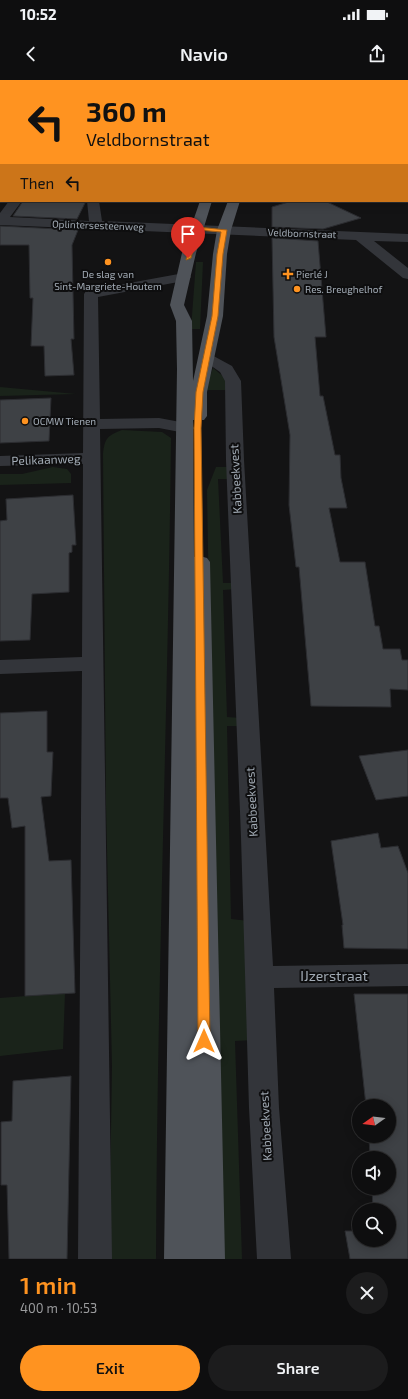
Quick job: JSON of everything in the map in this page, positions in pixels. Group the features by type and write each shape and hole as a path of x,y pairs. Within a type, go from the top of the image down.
{"main road":[{"path":"181,1259 185,329 184,321 177,305 197,228 206,202"},
{"path":"208,1259 198,428 199,392 208,358 215,316 220,254 224,230 234,202"}],"street":[{"path":"0,221 15,202"},
{"path":"94,202 96,217 95,224"},
{"name":"Oplintersesteenweg","path":"0,221 197,228"},
{"name":"Veldbornstraat","path":"197,228 408,238"},
{"path":"358,235 408,275"},
{"path":"95,1259 91,664 92,424 90,294 184,277"},
{"name":"Kabbeekvest","path":"208,358 226,369 233,381 235,460 260,977 264,1108 274,1259"},
{"path":"92,424 159,423 185,428"},
{"name":"Pelikaanweg","path":"0,461 92,458"},
{"path":"0,667 91,664"},
{"name":"IJzerstraat","path":"260,977 408,975"}],"shaded area":[{"path":"196,262 203,262 200,329 191,329"},
{"path":"213,368 225,378 227,390 205,390"},
{"path":"0,387 76,394 0,396"},
{"path":"122,430 162,432 171,438 168,643 158,1054 156,1259 109,1259 112,1066 106,805 103,454 108,438"},
{"path":"53,467 67,469 71,474 71,483 0,485 0,474 22,474"},
{"path":"216,467 230,467 230,479 218,479 223,583 236,583 236,589 223,590 227,717 241,718 241,726 227,726 231,919 249,921 254,1040 235,1041 242,1259 220,1259 207,490"},
{"path":"65,993 63,1049 0,1056 0,998"}],"building":[{"path":"22,202 86,202 77,219 13,216"},
{"path":"289,202 327,202 361,218 323,229 272,227 272,207"},
{"path":"0,226 78,230 72,245 74,339 71,339 74,375 45,376 44,346 31,346 33,298 30,298 29,245 0,245"},
{"path":"272,238 318,241 326,337 315,337 320,396 323,396 335,455 340,455 341,478 347,508 329,508 340,562 365,562 375,626 379,626 383,649 400,649 402,660 408,660 408,690 390,689 391,707 311,706 299,567 296,567 289,505 290,435 274,337"},
{"name":"OCMW Tienen","path":"51,398 49,441 0,443 0,400"},
{"path":"73,495 76,545 72,545 72,552 69,553 69,592 32,594 30,640 0,641 0,521 7,520 6,499"},
{"path":"47,711 47,752 53,752 51,796 41,797 49,861 71,860 75,993 25,996 25,826 12,828 8,798 0,798 0,713"},
{"path":"408,750 408,796 376,800 359,756"},
{"path":"378,833 381,848 398,846 408,873 408,949 344,948 343,925 331,841"},
{"path":"354,994 408,994 408,1259 350,1259 345,1231 352,1231 352,1247 396,1247 396,1203 373,1203 372,1195 396,1195 396,1151 370,1151 369,1143 396,1143 396,1099 365,1099"},
{"path":"71,1076 67,1259 9,1259 7,1185 1,1185 1,1122 12,1121 13,1081"}],"place":[{"name":"De slag van Sint-Margriete-Houtem","path":"108,262"},
{"name":"Pierlé J","path":"288,274"},
{"name":"Res. Breughelhof","path":"297,289"},
{"name":"OCMW Tienen","path":"25,421"}],"route":[{"path":"188,258 197,228 224,230 220,254 215,316 208,358 199,392 198,428 204,1041"}]}
